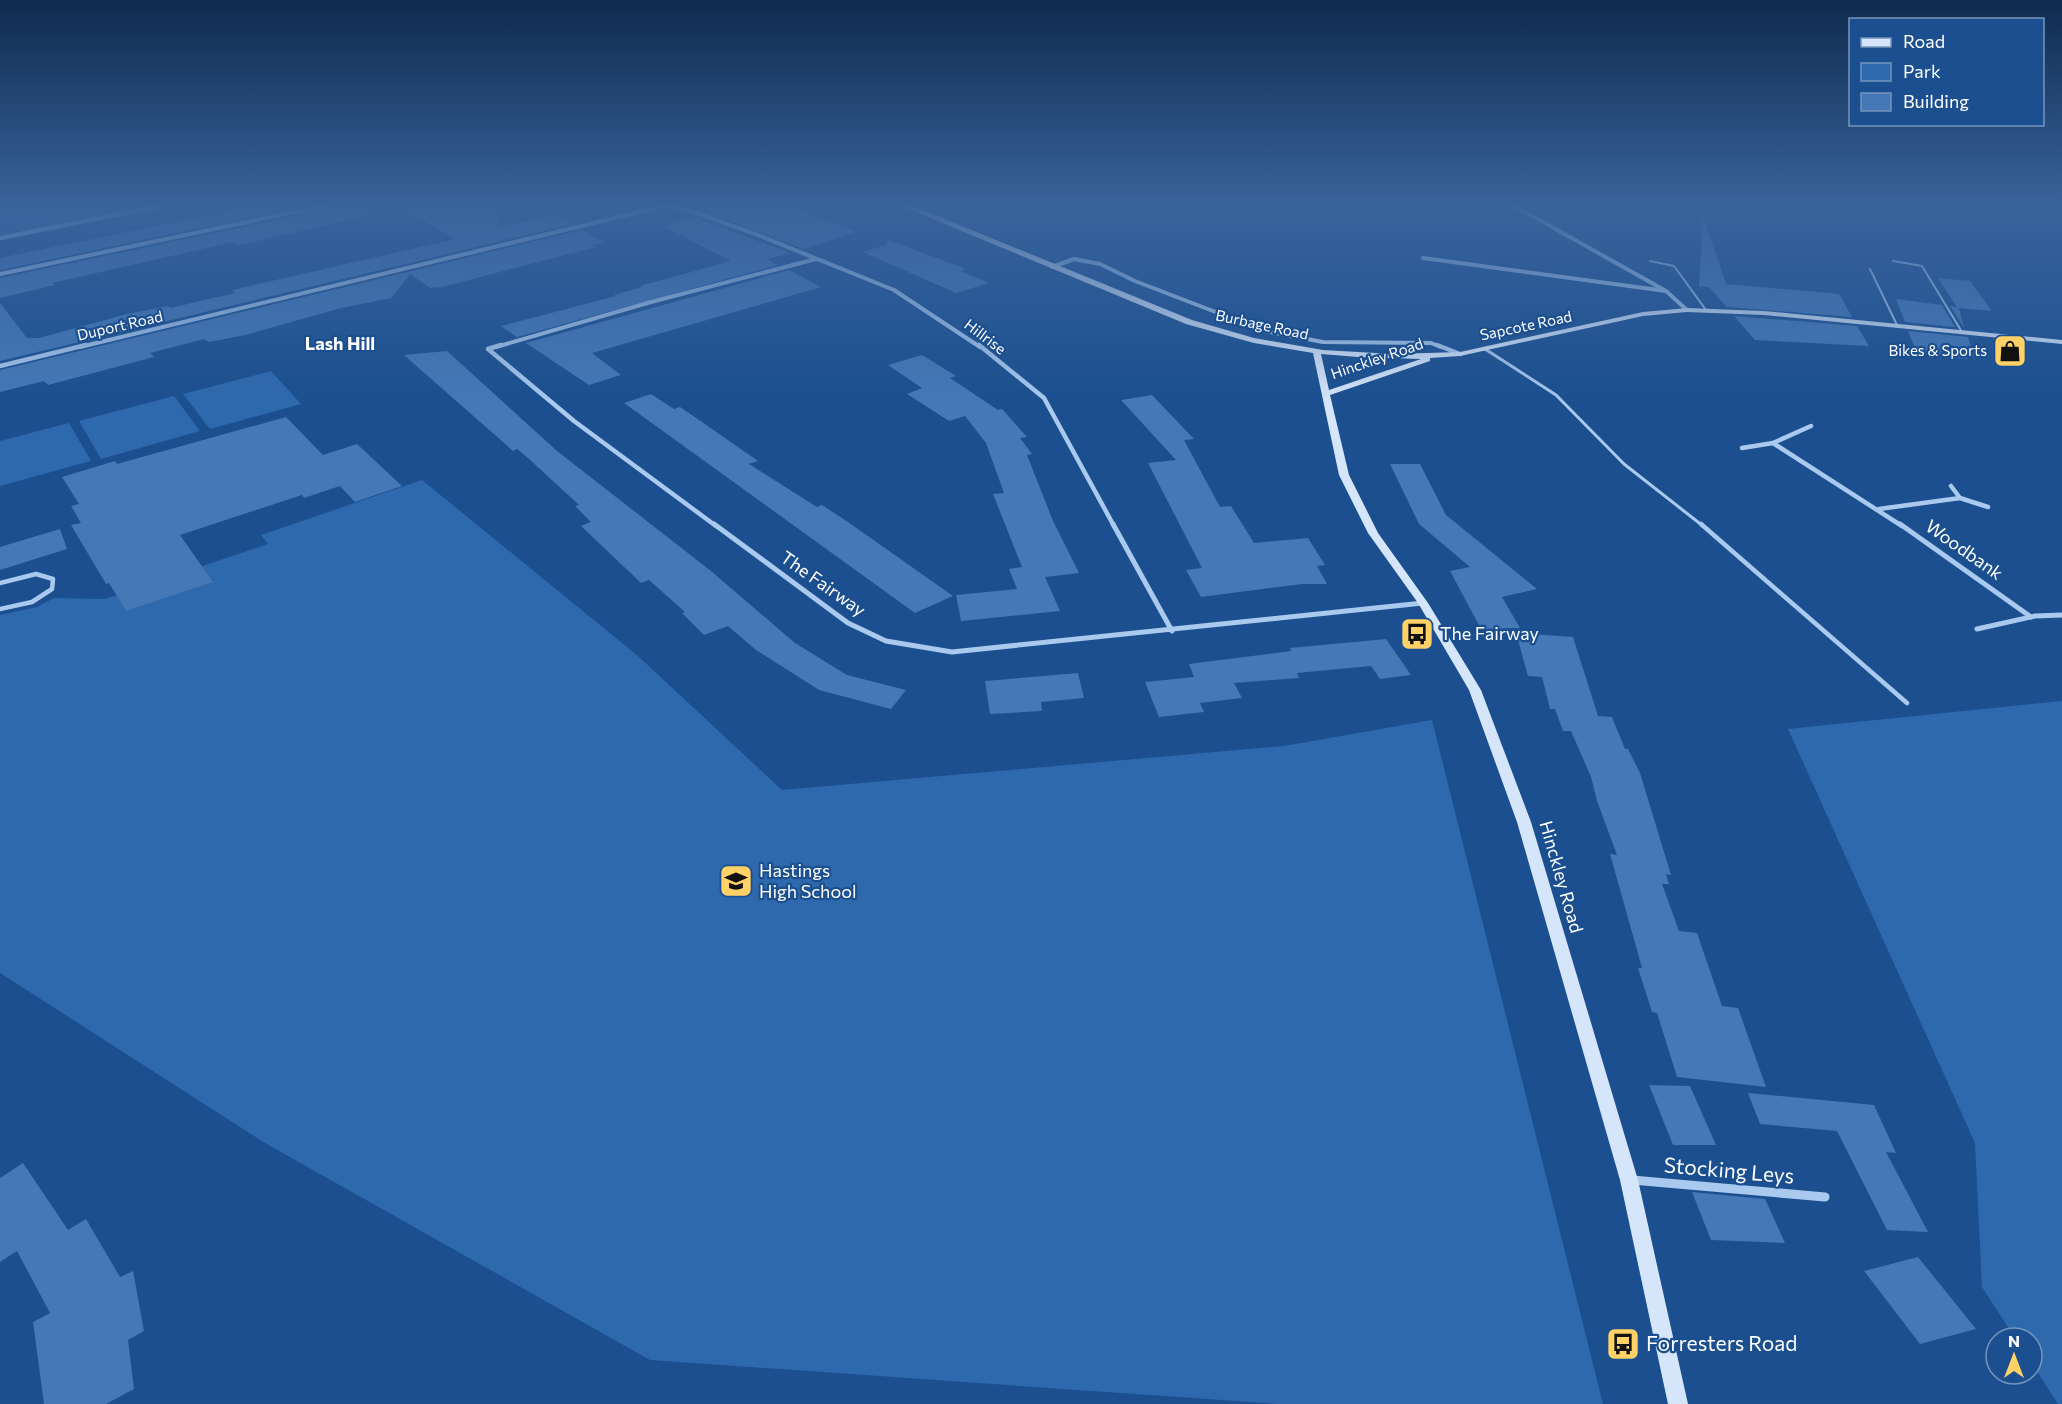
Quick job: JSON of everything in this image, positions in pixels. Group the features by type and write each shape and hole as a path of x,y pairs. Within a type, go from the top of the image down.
{"main road":[{"name":"Burbage Road","path":"1060,271 1191,323 1261,342 1316,350"},
{"name":"Sapcote Road","path":"1316,350 1438,356 1460,354 1643,314 1687,310 1897,325 2062,342"},
{"name":"Hinckley Road","path":"1316,350 1344,475 1373,533 1423,603 1475,690 1524,822 1629,1180 1677,1404"},
{"name":"Hinckley Road","path":"1326,394 1438,356"}],"street":[{"path":"0,274 17,271"},
{"name":"Duport Road","path":"0,366 393,271"},
{"name":"The Fairway","path":"772,271 651,302 488,349 574,421 848,623 886,642 952,652 1172,631 1423,603"},
{"name":"Hillrise","path":"845,271 894,290 972,340 1044,398 1172,631"},
{"path":"1113,271 1265,331 1323,342 1431,343 1460,354"},
{"path":"1515,271 1666,291"},
{"path":"1630,271 1666,291 1687,310"},
{"path":"1742,448 1773,443 1811,426"},
{"name":"Woodbank","path":"1773,443 1878,509 2031,617"},
{"path":"1951,486 1960,498"},
{"name":"Woodbank","path":"1878,509 1960,498 1988,507"},
{"path":"1977,629 2031,617 2062,615"},
{"name":"Stocking Leys","path":"1629,1180 1826,1197"}],"lane":[{"path":"1677,271 1706,310"},
{"path":"1871,271 1897,325"},
{"path":"1925,271 1962,332"},
{"path":"1485,349 1556,395 1624,464 1714,534 1906,703"},
{"path":"0,583 36,574 53,579 52,589 32,602 0,609"}],"green space":[{"path":"271,371 301,404 210,429 183,394"},
{"path":"174,396 200,431 101,459 79,421"},
{"path":"69,423 91,461 0,486 0,441"},
{"name":"Hastings High School","path":"422,480 638,656 782,790 1284,746 1432,720 1603,1404 1278,1404 650,1360 265,1143 0,973 0,615 37,607 54,598 105,599 268,544 261,535"},
{"path":"2062,701 2062,1404 2058,1404 2044,1382 2044,1326 2007,1326 1982,1287 1975,1143 1788,729"}],"building":[{"path":"36,271 107,271 0,298 0,278"},
{"path":"318,271 378,271 0,361 0,303 27,338 39,338 127,314 168,306 170,308 235,293 232,290"},
{"path":"414,271 505,271 430,288 410,274 391,298 341,308 245,335 209,342 204,339 150,353 154,357 48,385 44,381 0,392 0,370"},
{"path":"696,271 758,271 517,337 501,326 616,296 614,295 642,287 640,286"},
{"path":"787,271 821,287 592,353 621,375 589,385 526,343"},
{"path":"905,271 962,271 989,283 956,293"},
{"path":"1700,271 1721,271 1726,284 1839,294 1852,317 1727,307 1709,287 1699,286"},
{"path":"1938,278 1970,281 1992,311 1959,308 1964,328 1950,306 1957,307"},
{"path":"1896,299 1942,305 1955,327 1905,322"},
{"path":"1734,316 1857,326 1869,346 1755,340"},
{"path":"1908,331 1968,337 1974,357 1966,356 1967,359 1917,354"},
{"path":"447,351 557,451 711,571 795,643 847,675 906,690 891,709 819,690 756,650 728,626 704,635 682,613 685,612 649,580 641,583 581,526 591,522 575,506 579,505 528,458 517,449 513,451 404,355"},
{"path":"922,355 956,376 950,378 998,410 1002,409 1027,437 1020,438 1032,454 1027,455 1053,521 1079,573 1045,577 1060,611 961,621 956,595 1017,589 1009,569 1022,567 993,494 1004,493 986,443 965,416 949,421 907,394 922,388 888,365"},
{"path":"651,394 674,409 680,407 758,461 749,464 817,507 822,505 953,596 915,613 624,403"},
{"path":"1152,395 1194,439 1184,440 1220,507 1231,506 1254,543 1308,538 1325,565 1317,566 1327,584 1302,584 1201,597 1186,570 1202,568 1148,463 1176,460 1121,400"},
{"path":"286,417 323,455 357,444 402,486 355,502 340,486 304,498 302,495 180,535 213,582 126,611 109,583 106,584 71,525 81,523 71,506 79,504 62,477"},
{"path":"1390,464 1420,464 1446,515 1537,589 1502,597 1520,628 1481,629 1450,571 1470,567 1419,524"},
{"path":"60,529 67,549 0,570 0,547"},
{"path":"1516,633 1573,637 1598,716 1612,717 1625,749 1628,749 1640,773 1671,875 1666,874 1669,884 1662,884 1679,931 1697,933 1722,1006 1738,1008 1766,1087 1677,1077 1657,1013 1652,1012 1638,968 1642,968 1610,854 1617,855 1597,801 1591,777 1571,731 1563,731 1555,709 1550,709 1542,677 1528,676"},
{"path":"1386,639 1411,675 1380,679 1371,666 1297,673 1299,678 1234,683 1242,698 1200,703 1204,712 1159,717 1145,682 1194,677 1189,664 1291,651 1290,648"},
{"path":"1078,673 1084,698 1041,702 1042,711 990,714 985,681"},
{"path":"1649,1085 1690,1086 1716,1145 1673,1145"},
{"path":"1748,1093 1874,1105 1896,1153 1886,1152 1928,1232 1887,1230 1837,1131 1760,1124"},
{"path":"23,1163 68,1230 86,1219 120,1277 133,1271 144,1331 128,1340 134,1389 106,1404 44,1404 33,1322 50,1313 17,1251 0,1262 0,1178"},
{"path":"1692,1192 1765,1199 1785,1243 1711,1240"},
{"path":"1918,1257 1976,1329 1920,1344 1864,1271"}],"place":[{"name":"Bikes & Sports","path":"2010,351"},
{"name":"The Fairway","path":"1417,634"},
{"name":"Hastings High School","path":"736,881"},
{"name":"Forresters Road","path":"1623,1344"}],"district":[{"name":"Lash Hill","path":"340,344"}]}
